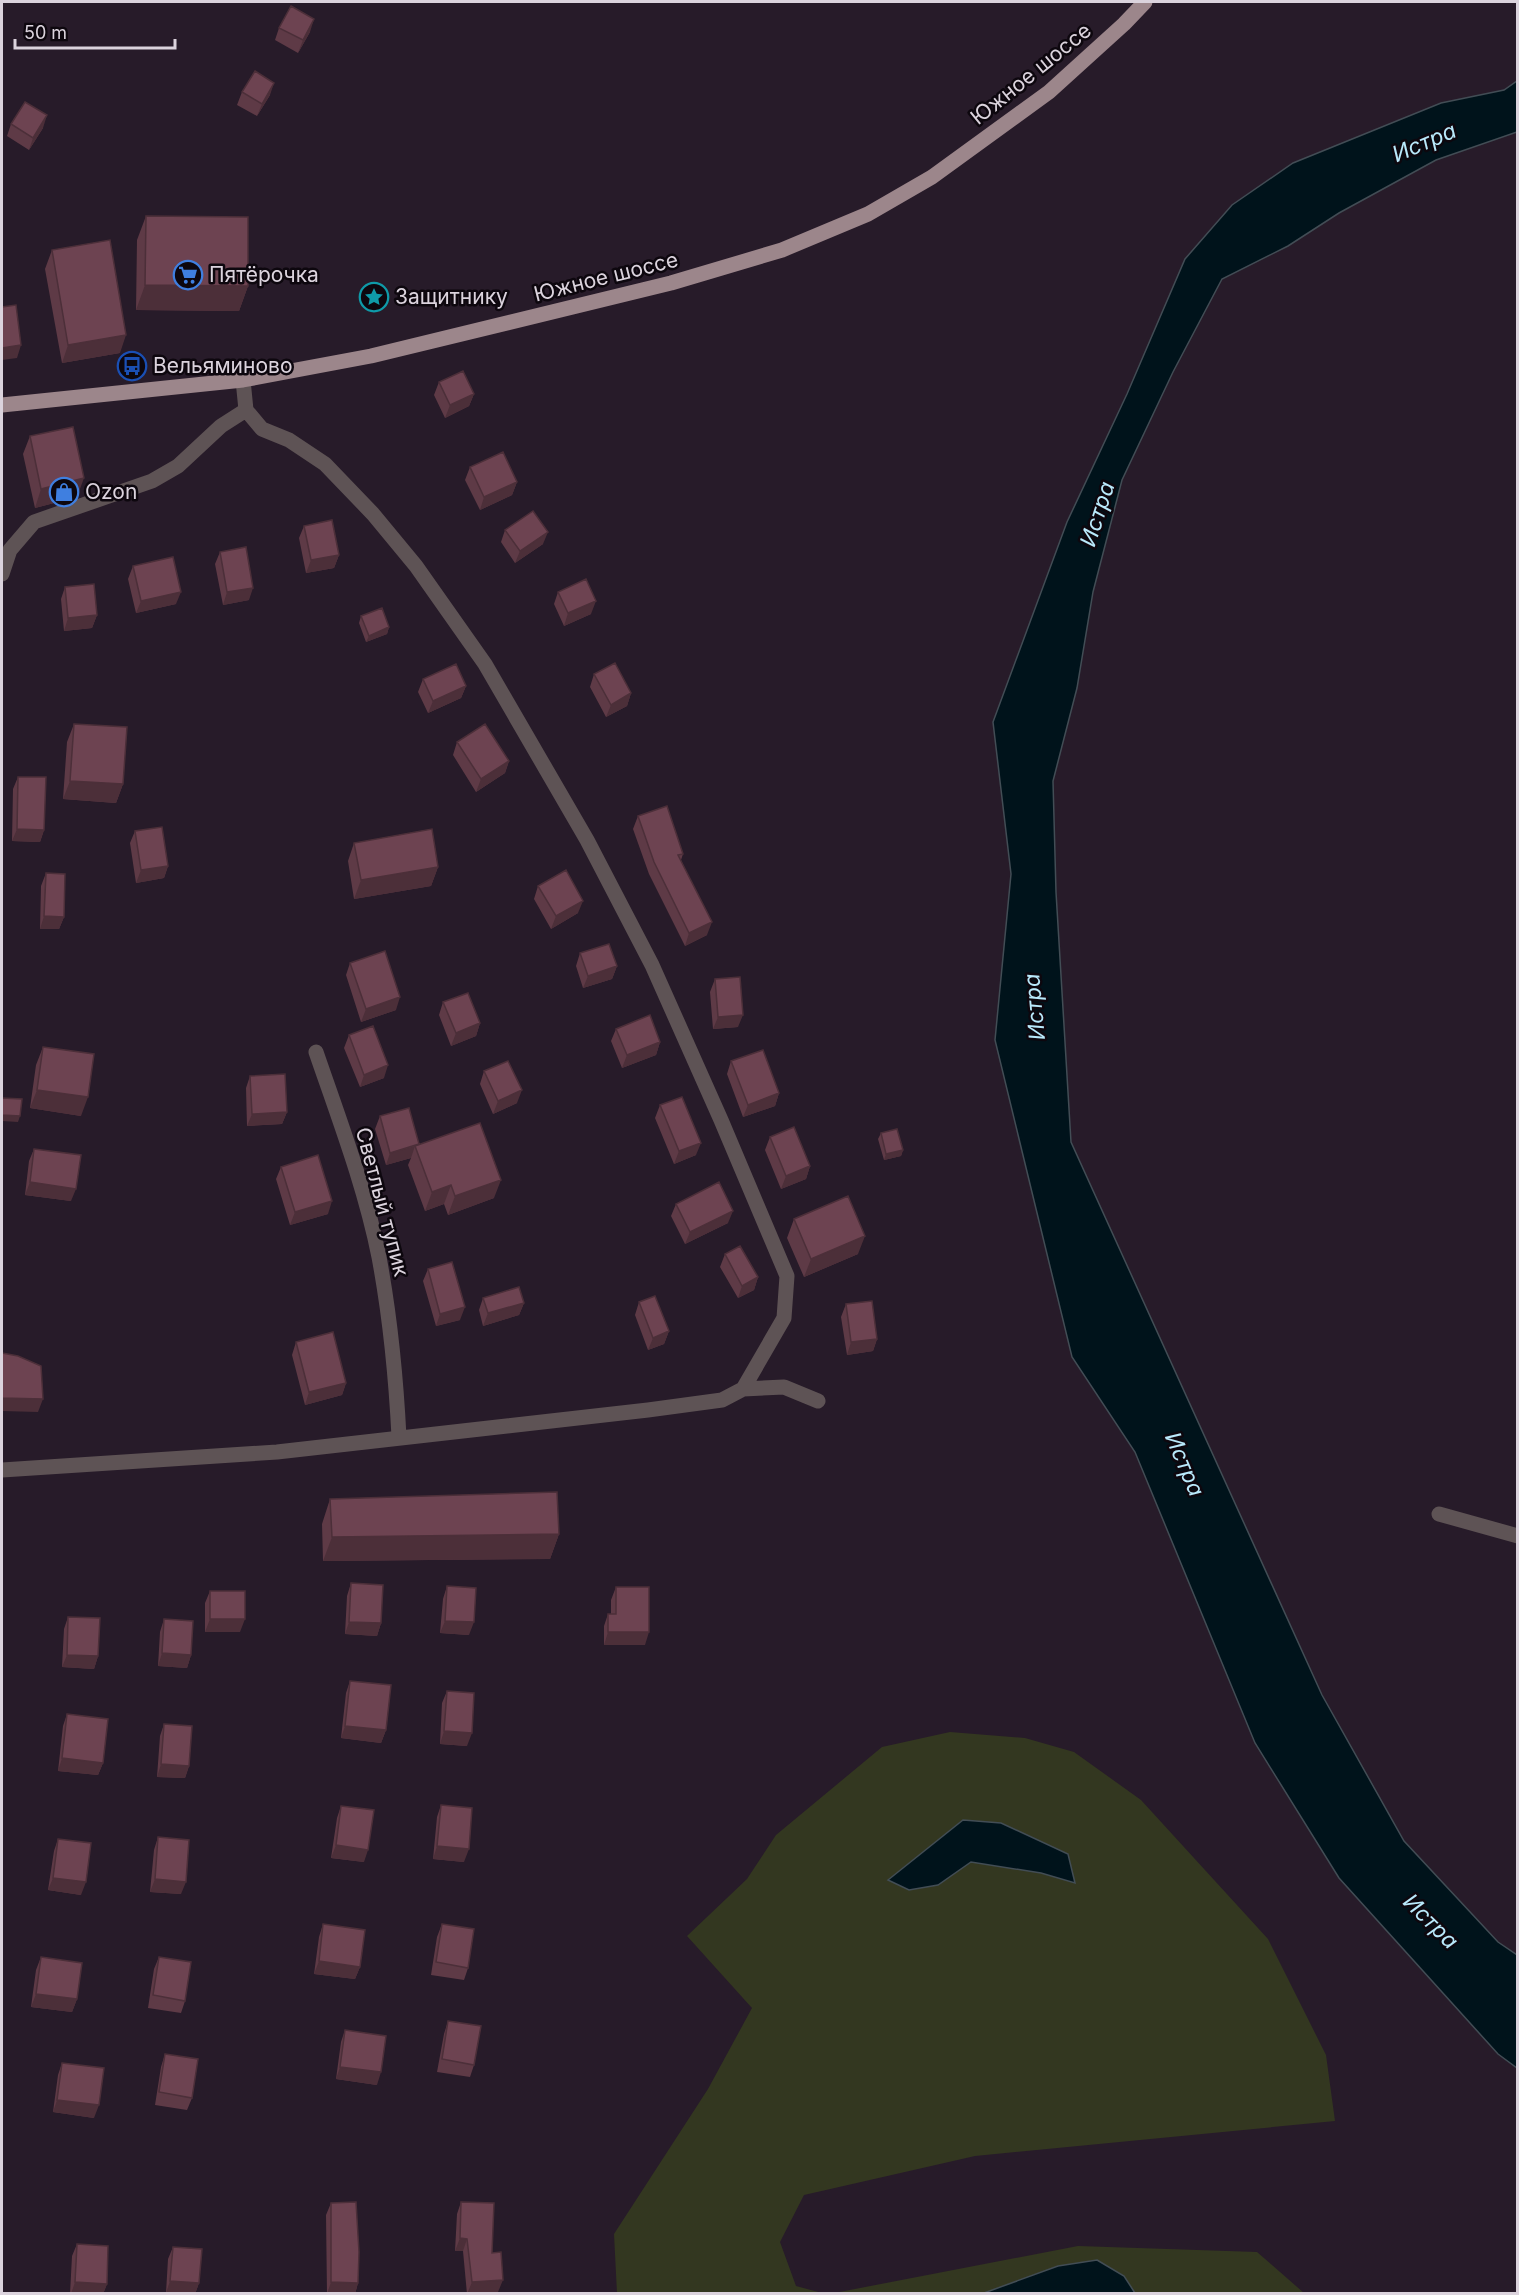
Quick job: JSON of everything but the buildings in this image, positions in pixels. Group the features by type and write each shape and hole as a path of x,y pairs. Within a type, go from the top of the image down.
{"main road":[{"name":"Южное шоссе","path":"2,405 243,380 371,356 670,283 782,250 857,218 932,177 1048,92 1124,24 1145,2"}],"street":[{"path":"243,380 246,410 262,429 289,440 325,464 373,514 416,566 485,664 587,840 652,965 787,1276 784,1318 743,1389"},
{"path":"2,574 10,550 34,522 152,481 178,465 221,426 246,410"},
{"name":"Светлый тупик","path":"316,1052 359,1181 378,1256 395,1368 399,1437"},
{"path":"2,1470 277,1452 722,1400 743,1389 784,1387 818,1401"},
{"path":"1438,1514 1518,1536"}],"green space":[{"path":"950,1732 1025,1738 1074,1752 1141,1800 1268,1939 1326,2055 1335,2121 975,2156 804,2195 780,2242 796,2286 822,2293 617,2293 614,2234 708,2089 752,2008 687,1936 747,1879 776,1835 882,1747"},
{"path":"1078,2246 1257,2252 1304,2293 829,2294"}],"water":[{"name":"Истра","path":"1517,81 1517,132 1436,160 1339,213 1288,246 1222,279 1173,372 1122,480 1093,592 1077,688 1053,781 1056,892 1071,1142 1322,1695 1404,1841 1498,1942 1517,1955 1517,2068 1498,2054 1339,1878 1255,1743 1135,1452 1072,1357 995,1040 1011,874 993,722 1067,522 1127,394 1185,259 1232,205 1293,163 1441,103 1504,90"},
{"path":"963,1820 1001,1823 1068,1854 1075,1883 1041,1873 971,1862 938,1885 909,1890 888,1880"},
{"path":"1097,2260 1124,2276 1135,2293 984,2293 1058,2266"}],"place":[{"name":"Пятёрочка","path":"188,275"},
{"name":"Защитнику","path":"374,297"},
{"name":"Вельяминово","path":"132,366"},
{"name":"Ozon","path":"64,492"}]}
